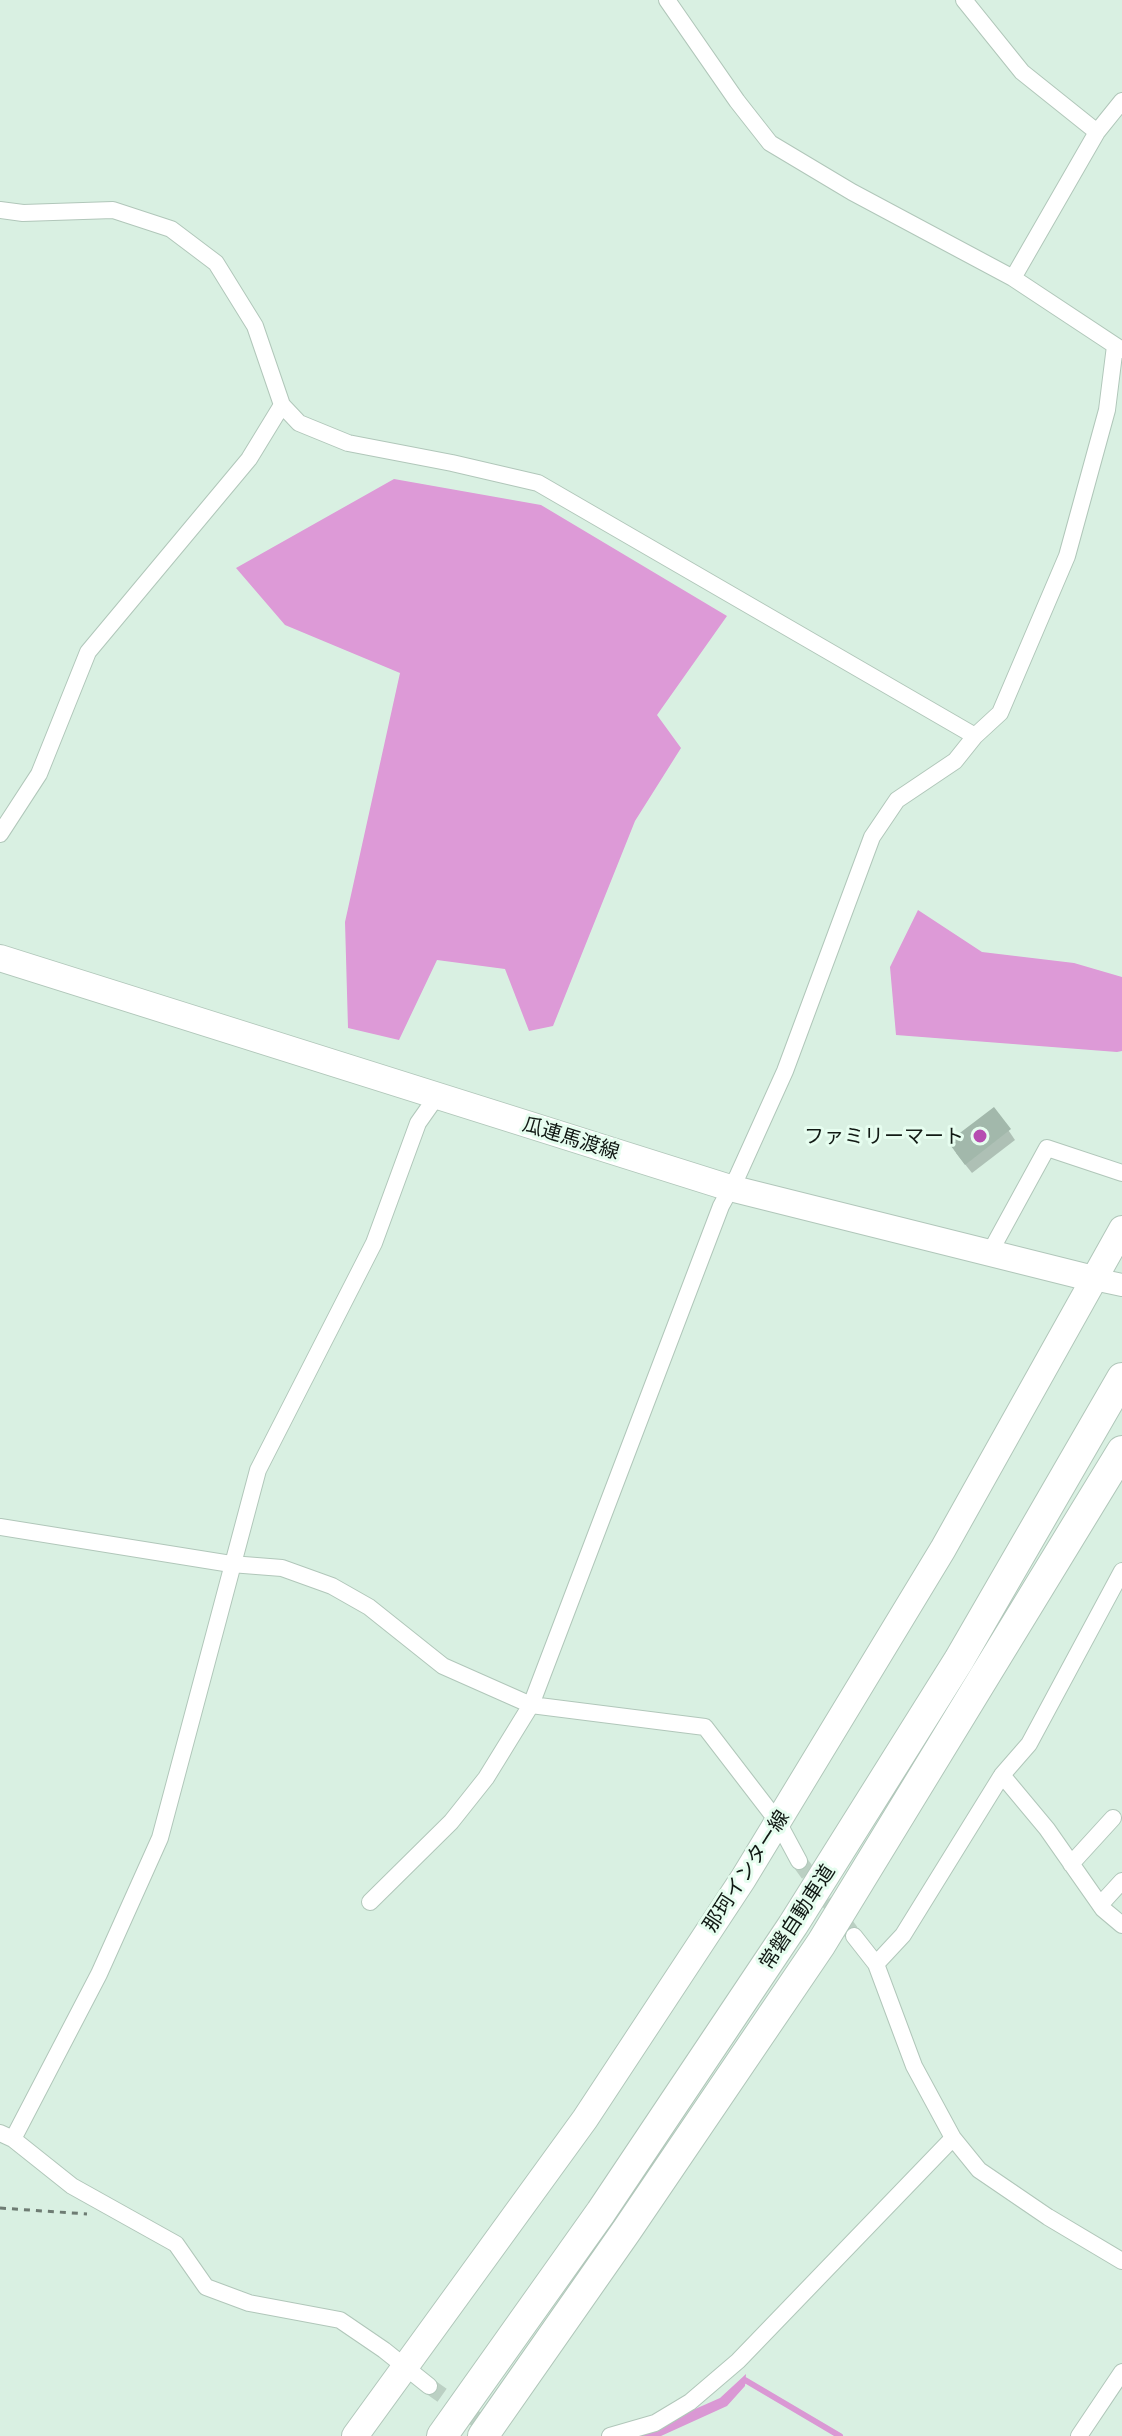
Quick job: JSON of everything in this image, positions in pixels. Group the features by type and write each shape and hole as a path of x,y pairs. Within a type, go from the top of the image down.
{"highway":[{"name":"常磐自動車道","path":"440,2436 609,2199 793,1925 959,1660 1122,1378"},
{"name":"常磐自動車道","path":"483,2436 821,1944 1122,1451"}],"main road":[{"name":"瓜連馬渡線","path":"0,958 730,1188 1094,1279"},
{"path":"1094,1279 1122,1229"},
{"name":"那珂インター線","path":"355,2436 585,2119 778,1822 936,1561 1094,1279"}],"street":[{"path":"370,1902 451,1822 486,1778 531,1705 721,1206 785,1071 872,837 897,800 955,761 975,736 1000,713 1067,556 1107,410 1119,348 1013,278 852,192 770,143 667,0"},
{"path":"964,0 1022,72 1097,132"},
{"path":"1013,278 1097,132 1122,101"},
{"path":"0,210 23,213 113,210 171,229 216,263 255,326 282,405 299,423 348,443 538,483 975,736"},
{"path":"0,834 39,774 88,652 249,459 282,405"},
{"path":"429,2386 340,2320 249,2303 206,2287 176,2244 72,2186 7,2136 99,1974 160,1838 258,1470 374,1243 418,1123 437,1096"},
{"path":"989,1254 1047,1148 1122,1173"},
{"path":"1094,1279 1122,1285"},
{"path":"0,1527 231,1564 282,1568 332,1586 369,1607 443,1666 531,1705 705,1727 778,1822 799,1861"},
{"path":"876,1964 903,1935 1002,1775 1029,1744 1122,1571"},
{"path":"1002,1775 1047,1829 1100,1905 1122,1925"},
{"path":"1071,1864 1113,1818"},
{"path":"1100,1905 1122,1881"},
{"path":"854,1936 876,1964 914,2066 953,2138 979,2170 1048,2217 1122,2261"},
{"path":"610,2436 655,2423 690,2402 738,2361 953,2138"},
{"path":"1079,2436 1122,2372"}],"path":[{"path":"0,2208 87,2214"}],"shaded area":[{"path":"394,479 541,505 727,616 657,715 681,748 635,821 553,1026 529,1031 505,969 437,960 399,1040 348,1028 345,922 400,673 285,625 236,568"},
{"path":"918,910 982,952 1074,963 1122,977 1122,1051 896,1035 890,967"},
{"path":"746,2374 745,2386 727,2406 661,2436 634,2436 720,2398"}],"building":[{"name":"ファミリーマート","path":"994,1107 1011,1129 965,1165 948,1142"}],"waterway":[{"path":"741,2384 745,2380 840,2436"}],"tunnel":[{"path":"799,1861 854,1936"},
{"path":"429,2386 493,2431"}],"place":[{"name":"ファミリーマート","path":"980,1136"}]}
